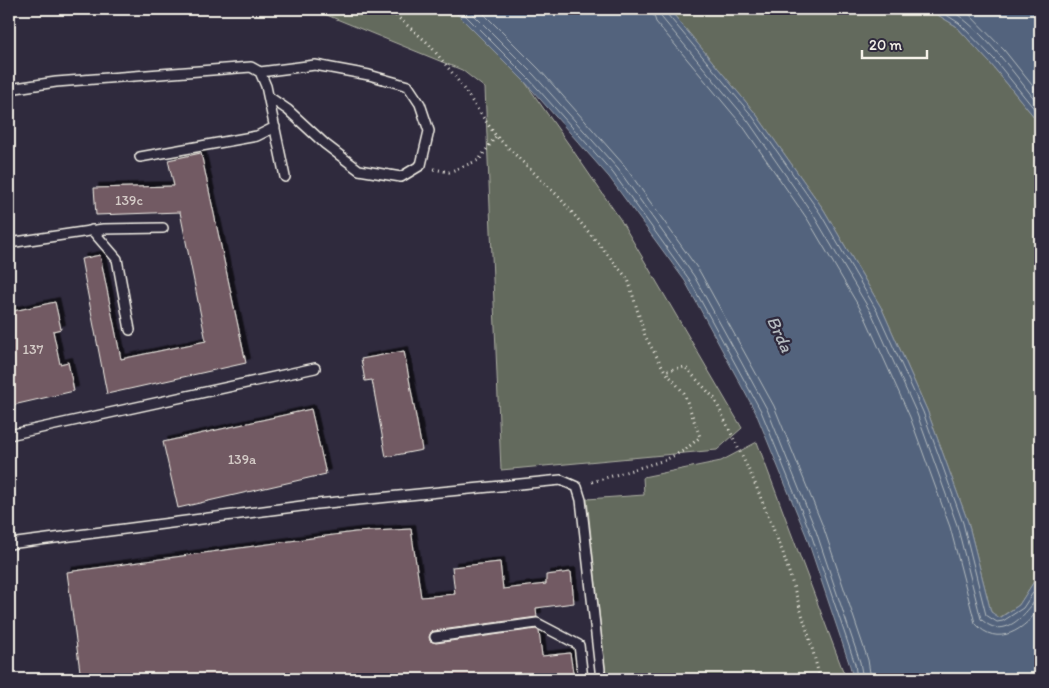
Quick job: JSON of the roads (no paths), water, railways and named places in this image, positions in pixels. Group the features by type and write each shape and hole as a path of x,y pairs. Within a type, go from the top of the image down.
{"lane":[{"path":"9,88 56,82 242,68 251,68 260,72 315,65 369,75 408,86 420,104 429,131 421,166 401,177 359,170 324,144 288,110 269,98"},
{"path":"260,72 269,98 285,177"},
{"path":"140,157 257,136 275,127"},
{"path":"9,243 92,230 163,228"},
{"path":"92,230 117,259 130,330"},
{"path":"9,435 316,368"},
{"path":"9,544 336,502 561,480 577,487 581,500 601,679"},
{"path":"435,637 537,623 579,645 583,679"}],"water":[{"name":"Brda","path":"452,9 669,9 756,114 824,210 882,309 927,410 968,522 991,612 1000,618 1019,605 1040,572 1040,679 853,679 806,535 756,413 685,281 609,177 525,82"},
{"path":"928,9 1040,9 1040,124 990,63 956,26"}]}
